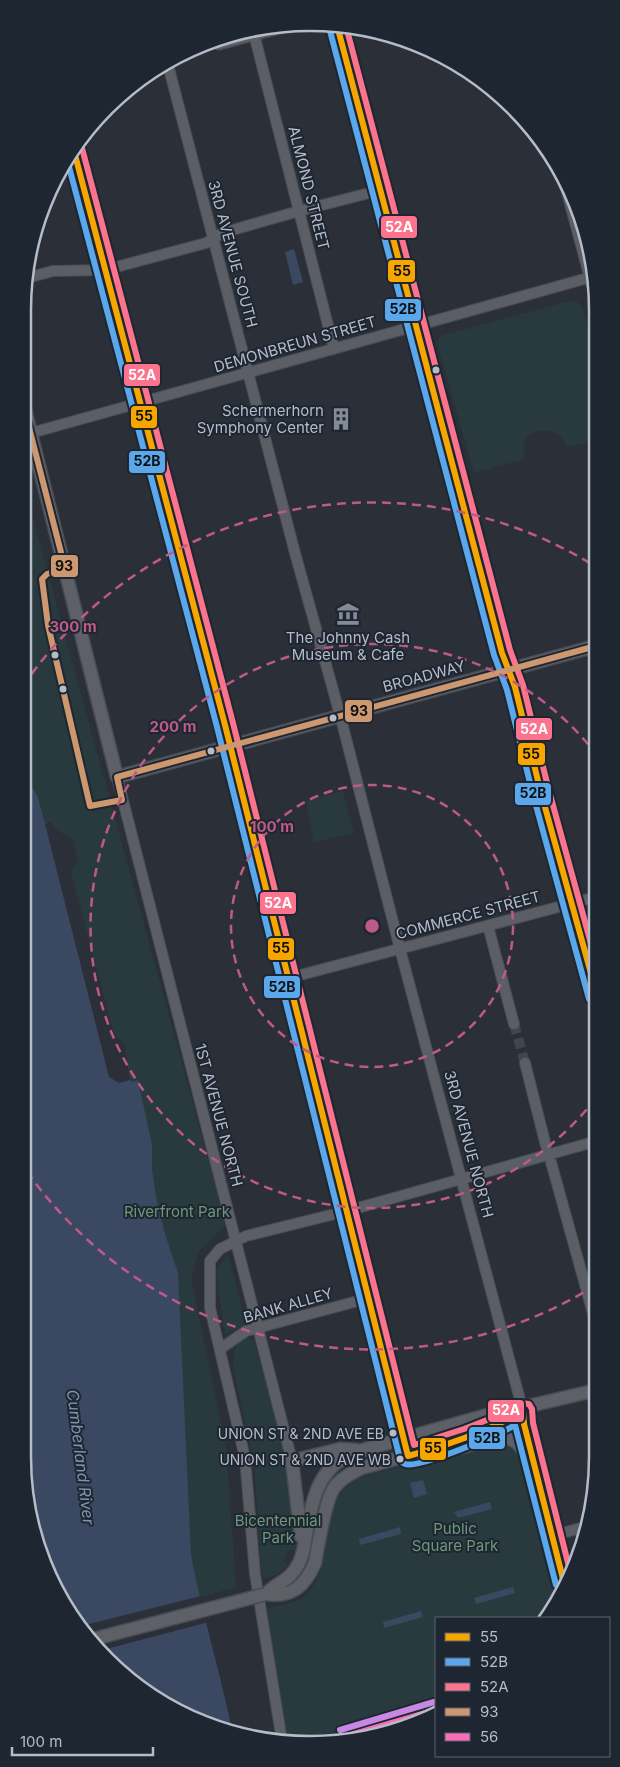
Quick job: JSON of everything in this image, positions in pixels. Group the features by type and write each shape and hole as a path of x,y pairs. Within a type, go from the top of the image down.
{"main road":[{"path":"31,433 117,777"},
{"name":"BROADWAY","path":"117,777 589,648"},
{"path":"426,1452 506,1421 532,1405 589,1392"},
{"path":"266,1594 275,1584 290,1577 300,1561 314,1494 321,1480 342,1458 363,1450 505,1410 523,1411"},
{"name":"3RD AVENUE NORTH","path":"523,1411 524,1424 562,1576"},
{"path":"98,1638 266,1594 278,1596 293,1592 305,1581 315,1563 330,1494 342,1480 362,1468 426,1452 457,1448 503,1438 511,1439 518,1444 534,1463"},
{"path":"300,1561 300,1523 292,1461 340,1450 363,1450"},
{"path":"386,1725 405,1719"}],"street":[{"path":"339,33 502,654 518,696 540,789 589,971"},
{"name":"ALMOND STREET","path":"255,37 334,349"},
{"name":"3RD AVENUE SOUTH","path":"169,70 295,553 340,715"},
{"path":"76,158 230,745 408,1456"},
{"path":"34,276 54,271 106,270 206,243 222,233 381,190"},
{"name":"DEMONBREUN STREET","path":"31,433 587,279"},
{"name":"3RD AVENUE NORTH","path":"340,715 523,1411"},
{"name":"1ST AVENUE NORTH","path":"117,777 292,1461"},
{"name":"COMMERCE STREET","path":"289,978 589,899"},
{"path":"488,926 514,1024"},
{"path":"525,1063 546,1146"},
{"path":"281,1734 255,1574 245,1458 210,1308 210,1261 220,1250 246,1236 348,1211 589,1143"},
{"path":"551,1162 589,1298"},
{"name":"BANK ALLEY","path":"220,1349 246,1331 369,1298"},
{"path":"552,1536 579,1528"}],"green space":[{"path":"576,301 582,307 589,330 589,442 568,447 558,434 551,431 539,431 530,435 524,442 525,459 474,473 437,342 440,336"},
{"name":"Riverfront Park","path":"31,511 226,1225 198,1252 191,1279 226,1448 236,1587 175,1604 131,1083 125,1043 115,1037 71,871 79,860 73,839 45,824 37,795 31,785"},
{"path":"343,791 354,833 314,842 306,801"},
{"name":"Riverfront Park","path":"228,1254 246,1324 225,1335 216,1272"},
{"name":"Bicentennial Park","path":"247,1336 254,1341 276,1418 289,1471 296,1524 297,1550 289,1550 284,1557 284,1561 288,1565 277,1574 263,1579 255,1474 251,1447 233,1368 237,1344"},
{"name":"Public Square Park","path":"506,1441 520,1454 556,1588 542,1612 538,1617 435,1617 435,1702 321,1735 284,1733 262,1609 296,1601 313,1587 320,1572 330,1518 335,1502 346,1487 362,1477 488,1443"}],"water":[{"path":"294,249 303,282 293,285 285,252"},
{"name":"Cumberland River","path":"31,786 37,795 45,823 52,820 54,828 73,839 79,860 71,871 115,1036 125,1043 131,1082 138,1080 152,1145 152,1169 156,1197 165,1234 178,1273 191,1555 231,1724 203,1715 187,1707 155,1689 126,1667 100,1641 78,1612 52,1564 37,1511 31,1457"},
{"path":"423,1480 427,1494 414,1498 410,1483"},
{"path":"490,1502 492,1509 458,1518 454,1512"},
{"path":"400,1527 401,1534 360,1545 359,1539"},
{"path":"513,1587 515,1593 476,1604 474,1598"},
{"path":"421,1611 423,1617 384,1628 383,1622"}],"pier":[{"path":"52,820 54,828 73,839 79,860 71,871 115,1036 125,1043 130,1080 119,1083 109,1077 45,824"},
{"path":"201,1596 209,1622 108,1649 87,1624"}],"tunnel":[{"path":"514,1024 525,1063"}],"transit line":[{"name":"52B","path":"330,32 494,655 507,690 532,791 589,999"},
{"name":"55","path":"339,33 502,653 515,687 540,789 589,966"},
{"name":"52A","path":"348,34 510,650 523,685 548,787 589,936"},
{"name":"52A","path":"82,149 233,723 414,1445 492,1418 520,1403 529,1404 532,1409 533,1423 568,1564"},
{"name":"55","path":"76,159 225,725 408,1456 467,1437 523,1411 524,1424 562,1576"},
{"name":"52B","path":"70,170 217,727 400,1459 405,1464 426,1461 477,1443 515,1425 556,1585"},
{"name":"93","path":"31,435 65,568 47,574 42,579 48,625 90,806 122,800 117,777 589,648"},
{"path":"340,1730 434,1702"},
{"name":"56","path":"380,1726 407,1718"}],"place":[{"name":"Schermerhorn Symphony Center","path":"341,419"},
{"name":"The Johnny Cash Museum & Cafe","path":"348,614"},
{"name":"UNION ST & 2ND AVE EB","path":"393,1433"},
{"name":"UNION ST & 2ND AVE WB","path":"400,1459"}]}
